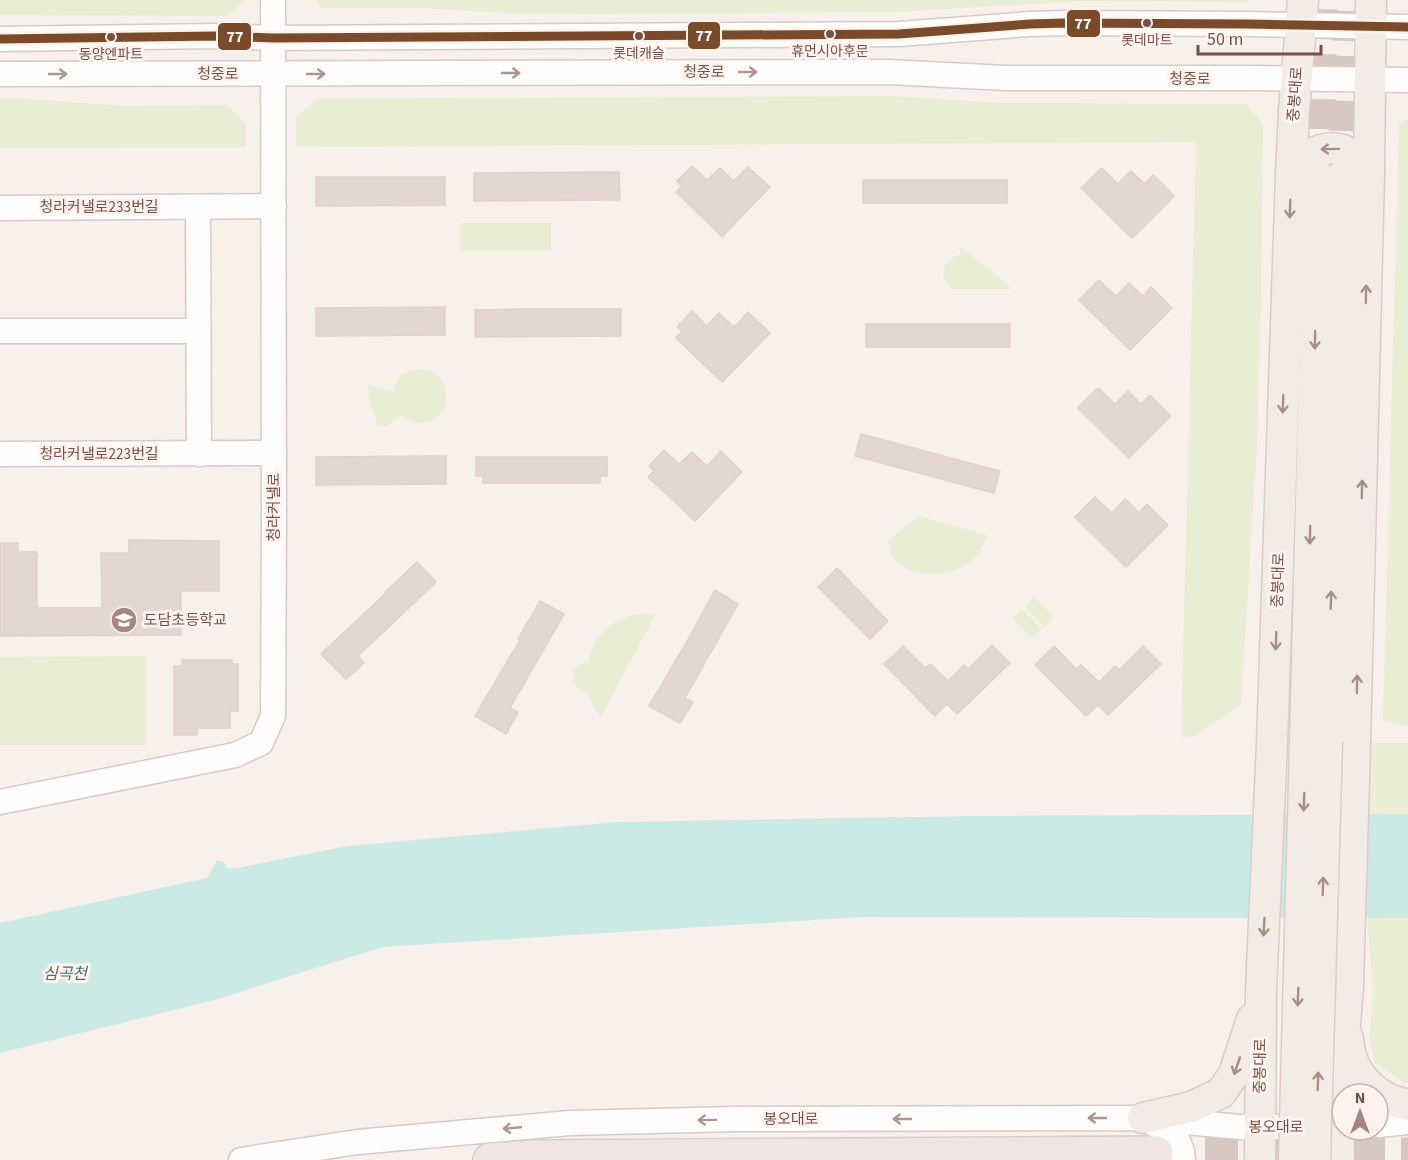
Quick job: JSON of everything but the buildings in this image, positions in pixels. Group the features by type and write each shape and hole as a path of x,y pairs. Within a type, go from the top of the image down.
{"highway":[{"path":"490,1160 535,1157 1170,1157"}],"main road":[{"name":"중봉대로","path":"1301,12 1296,80 1330,175 1329,743 1315,1160"},
{"name":"중봉대로","path":"1260,1160 1261,990 1272,743 1330,175 1371,81 1371,13"},
{"name":"중봉대로","path":"1330,175 1329,743 1348,987 1340,1082"},
{"name":"중봉대로","path":"1294,1160 1329,743"},
{"path":"1348,987 1348,1043 1353,1063 1366,1083 1390,1100 1408,1105"},
{"path":"1143,1118 1191,1107 1221,1093 1234,1074 1261,990"},
{"name":"중봉대로","path":"1339,1160 1340,1142"}],"street":[{"name":"청라커낼로","path":"0,801 235,755 261,743 273,716 273,0"},
{"path":"0,39 215,36 273,38 899,34 1030,24 1301,12 1371,13 1408,27"},
{"name":"청중로","path":"0,74 888,72 1006,78 1408,80"},
{"name":"청라커낼로233번길","path":"0,208 274,206"},
{"path":"198,207 198,454"},
{"path":"0,331 198,332"},
{"name":"청라커낼로223번길","path":"0,454 274,453"},
{"path":"1143,1118 1176,1136 1182,1151 1170,1157"},
{"name":"봉오대로","path":"241,1160 357,1142 570,1123 735,1119 1143,1118 1240,1128 1330,1128"},
{"path":"1390,1124 1408,1122"}],"green space":[{"path":"0,0 244,0 227,16 0,15"},
{"path":"316,0 1247,0 1247,2 1084,1 891,12 527,14 422,8 322,8"},
{"path":"888,96 1001,103 1247,104 1263,125 1257,444 1241,705 1195,736 1181,737 1196,142 296,147 296,118 317,99"},
{"path":"0,99 127,106 227,105 246,124 246,147 0,148"},
{"path":"1408,118 1408,727 1383,720 1399,124"},
{"path":"460,223 551,223 551,251 460,251"},
{"path":"960,247 1012,289 953,289 944,279 944,270 949,260 960,255"},
{"path":"417,369 433,373 443,382 446,399 444,408 433,420 426,423 410,420 402,414 388,426 378,426 370,403 368,385 394,392 401,374"},
{"path":"919,516 987,535 976,556 957,569 935,574 912,571 902,566 894,558 888,540"},
{"path":"1034,597 1054,617 1044,627 1024,607"},
{"path":"1022,609 1042,629 1032,639 1012,619"},
{"path":"645,614 655,615 601,717 592,704 588,692 576,686 574,671 582,663 589,661 596,642 608,627 625,618"},
{"path":"147,656 147,745 0,745 0,657"},
{"path":"1355,743 1408,743 1408,1083 1402,1082 1375,1062 1369,1039 1373,994"}],"water":[{"name":"심곡천","path":"1408,814 1408,918 861,917 382,947 218,999 0,1053 0,923 207,878 217,860 224,862 227,869 348,846 616,822 977,816"}],"tunnel":[{"path":"1319,174 1323,0"},
{"path":"1342,176 1348,0"},
{"path":"1156,1153 1408,1154"}],"transit line":[{"name":"77","path":"0,39 215,36 273,38 899,34 1064,23 1408,27"}],"place":[{"name":"롯데마트","path":"1147,23"},
{"name":"휴먼시아후문","path":"830,34"},
{"name":"롯데캐슬","path":"639,36"},
{"name":"동양엔파트","path":"111,37"},
{"name":"도담초등학교","path":"124,620"}]}
